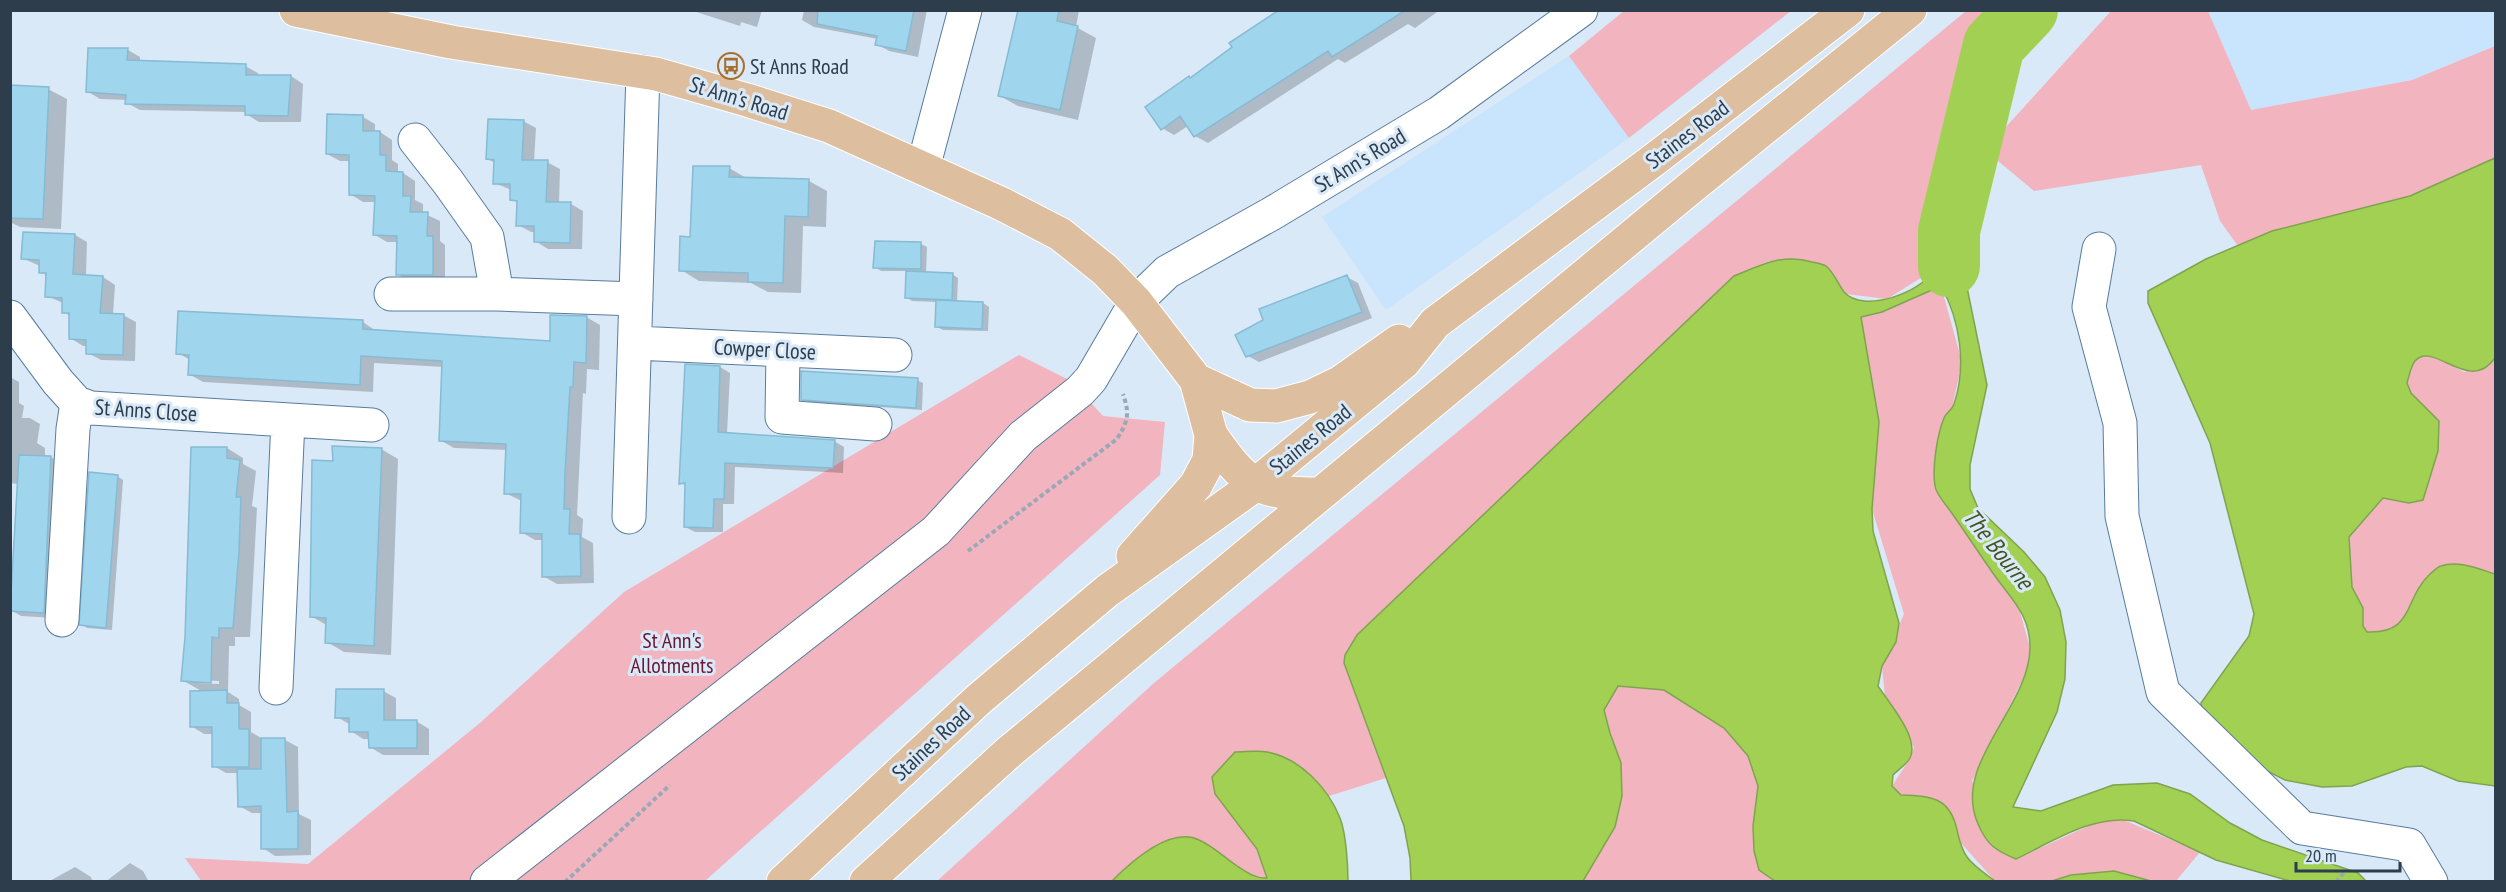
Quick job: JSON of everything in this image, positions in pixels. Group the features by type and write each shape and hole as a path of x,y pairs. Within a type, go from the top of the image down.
{"main road":[{"name":"St Ann's Road","path":"296,10 340,15 451,42 643,72 747,100 829,126 1002,204 1059,234 1105,270 1136,302 1196,380 1211,435 1234,468 1255,484 1274,492 1319,494"},
{"name":"Staines Road","path":"783,882 979,699 1107,591 1255,484 1404,362 1435,323 1655,159 1848,10"},
{"name":"Staines Road","path":"866,882 1009,752 1689,189 1910,10"},
{"name":"St Ann's Road","path":"1196,380 1250,405 1276,406 1311,398 1341,382 1389,347 1435,323"},
{"name":"St Ann's Road","path":"1107,591 1139,547 1196,486 1209,460 1211,435"}],"street":[{"path":"923,168 965,10"},
{"name":"St Ann's Road","path":"1136,302 1167,273 1184,261 1271,214 1439,112 1581,10"},
{"path":"629,517 643,72"},
{"path":"415,140 487,237 497,294"},
{"path":"2099,249 2089,306 2120,423 2122,516 2163,692 2302,828 2409,845 2431,882"},
{"path":"391,294 497,294 636,299"},
{"path":"487,882 936,531 1023,436 1080,391 1091,379 1136,302"},
{"name":"St Anns Close","path":"10,317 58,382 77,403 91,408 372,424"},
{"name":"Cowper Close","path":"635,343 895,354"},
{"path":"783,351 782,417 875,424"},
{"path":"62,620 73,429 77,403"},
{"path":"276,688 288,420"}],"shaded area":[{"path":"2208,11 2495,11 2495,46 2412,80 2251,110"},
{"path":"1569,56 1629,138 1386,310 1322,217"}],"green space":[{"path":"1625,10 1791,11 1629,138 1569,56"},
{"path":"1966,11 2000,11 1965,52 1947,182 1931,203 1925,229 1933,262 1932,271 1887,299 1846,294 1826,266 1770,261 1734,276 1357,635 1344,663 1386,778 1329,796 1313,777 1215,794 1257,849 1267,878 1241,870 1200,840 1127,866 1112,881 936,882 1154,683"},
{"path":"2111,11 2208,11 2251,110 2412,80 2495,46 2495,159 2410,196 2238,246 2220,221 2201,165 2034,191 1985,150"},
{"path":"1941,286 1962,362 1935,487 2001,585 2018,604 2030,648 2027,671 1972,781 2016,859 2097,822 2119,818 2200,852 2176,881 1995,881 1960,842 1925,796 1901,795 1892,786 1909,760 1914,747 1885,697 1882,666 1904,614 1872,509 1879,422 1861,316"},
{"name":"St Ann's Allotments","path":"1019,355 1071,381 1103,416 1165,422 1160,475 705,881 202,882 185,858 308,864 481,722 624,592"},
{"path":"2420,357 2436,357 2464,372 2490,365 2495,358 2495,574 2464,565 2424,580 2398,626 2383,632 2367,632 2363,626 2363,608 2352,587 2349,537 2384,498 2409,503 2439,421 2411,393 2407,383 2414,362"},
{"path":"1618,686 1664,690 1724,728 1748,756 1758,786 1753,826 1759,870 1775,881 1583,882 1594,861 1610,733 1604,710"}],"water":[{"path":"2495,158 2495,358 2485,368 2474,371 2463,370 2432,357 2423,356 2415,361 2407,383 2411,393 2439,421 2438,451 2423,500 2409,503 2383,498 2349,537 2352,587 2363,608 2363,626 2367,632 2382,631 2401,621 2422,584 2440,567 2454,564 2495,574 2495,786 2458,781 2422,766 2406,767 2352,786 2322,787 2285,780 2234,754 2202,718 2201,703 2249,636 2254,614 2210,443 2148,303 2148,291 2206,259 2272,231 2410,196"},
{"path":"1947,182 1972,185 1965,199 1967,207 1961,258 1987,385 1970,465 1970,489 1978,508 2024,552 2045,577 2060,610 2066,642 2065,679 2057,712 2013,807 2041,811 2113,785 2157,783 2190,794 2230,823 2262,840 2358,873 2366,881 2290,881 2216,860 2134,821 2119,820 2088,825 2016,859 1997,850 1988,842 1978,824 1972,801 1975,779 1983,757 2018,692 2027,670 2030,647 2027,626 2019,608 1936,489 1934,470 1937,442 1944,418 1954,404 1961,359 1953,313 1941,286 1882,312 1861,317 1879,422 1872,509 1873,531 1899,623 1896,642 1882,666 1878,686 1902,721 1911,741 1910,758 1893,775 1892,786 1901,795 1930,798 1944,805 1954,819 1965,854 1976,867 1995,881 1775,881 1759,870 1754,851 1753,826 1758,786 1748,756 1724,728 1664,690 1618,686 1604,710 1621,763 1622,796 1615,827 1583,881 1411,881 1410,858 1404,826 1344,663 1345,655 1357,635 1734,276 1772,262 1791,259 1826,266 1844,292 1864,301 1892,298 1917,286 1932,271 1933,256 1925,225 1934,197"},
{"path":"1263,751 1279,755 1301,768 1320,786 1335,807 1342,824 1348,881 1112,881 1152,848 1176,838 1188,837 1209,845 1251,875 1267,878 1257,849 1215,794 1212,777 1235,752"},
{"path":"2114,871 2151,881 2052,881 2071,875"}],"building":[{"path":"818,10 914,10 906,51 875,45 877,36 817,24"},
{"path":"1018,10 1059,10 1057,21 1078,26 1060,110 998,96"},
{"path":"1279,10 1406,10 1332,57 1328,51 1194,137 1180,116 1161,130 1145,107 1189,76 1190,78 1232,47 1229,43"},
{"path":"88,48 128,48 127,60 246,64 246,75 291,75 288,116 245,115 245,106 125,104 126,95 86,92"},
{"path":"10,85 49,87 43,219 10,218"},
{"path":"327,114 363,115 363,131 380,131 380,155 386,155 386,171 403,172 403,196 411,196 410,212 428,212 427,236 433,236 433,275 396,275 397,236 373,235 375,196 349,195 349,155 326,154"},
{"path":"488,119 524,120 522,160 548,160 546,202 571,202 570,243 534,242 534,226 516,226 517,201 510,200 510,184 493,184 494,160 486,159"},
{"path":"693,166 730,166 729,177 809,179 808,217 785,216 783,283 748,282 748,273 679,271 680,236 690,237"},
{"path":"23,232 75,234 73,274 103,276 100,313 124,314 123,355 86,354 86,340 69,339 69,313 62,313 62,298 45,297 46,273 39,273 39,260 21,259"},
{"path":"875,241 921,242 921,269 873,268"},
{"path":"906,271 953,273 952,300 905,298"},
{"path":"1347,275 1362,312 1246,357 1235,335 1263,320 1259,309"},
{"path":"936,300 983,302 982,329 935,327"},
{"path":"178,311 363,320 363,329 550,341 550,315 587,316 586,363 574,362 573,387 570,387 564,509 570,509 569,534 580,534 581,576 542,577 542,534 520,533 521,494 504,494 506,444 439,441 442,361 361,356 360,385 188,375 189,355 176,354"},
{"path":"685,364 720,366 718,432 835,440 833,468 725,463 724,499 714,499 713,528 684,527 685,483 679,484"},
{"path":"801,371 918,378 916,408 801,400"},
{"path":"332,446 382,448 374,646 325,643 326,618 310,617 312,460 333,461"},
{"path":"191,447 227,447 227,458 240,460 236,497 241,497 239,551 233,628 219,628 219,638 212,637 211,683 181,681 185,637"},
{"path":"19,455 51,456 44,613 10,611"},
{"path":"89,472 118,475 106,628 79,625"},
{"path":"336,689 384,689 384,720 417,720 417,748 369,748 368,732 349,732 349,718 335,718"},
{"path":"227,690 227,703 239,703 239,729 249,729 249,767 212,767 212,727 190,727 190,691"},
{"path":"261,738 285,738 287,812 298,811 298,849 261,849 261,806 238,807 237,769 261,769"}],"waterway":[{"name":"The Bourne","path":"1949,266 1949,231 1994,45 2027,10"}],"place":[{"name":"St Anns Road","path":"731,66"}]}
